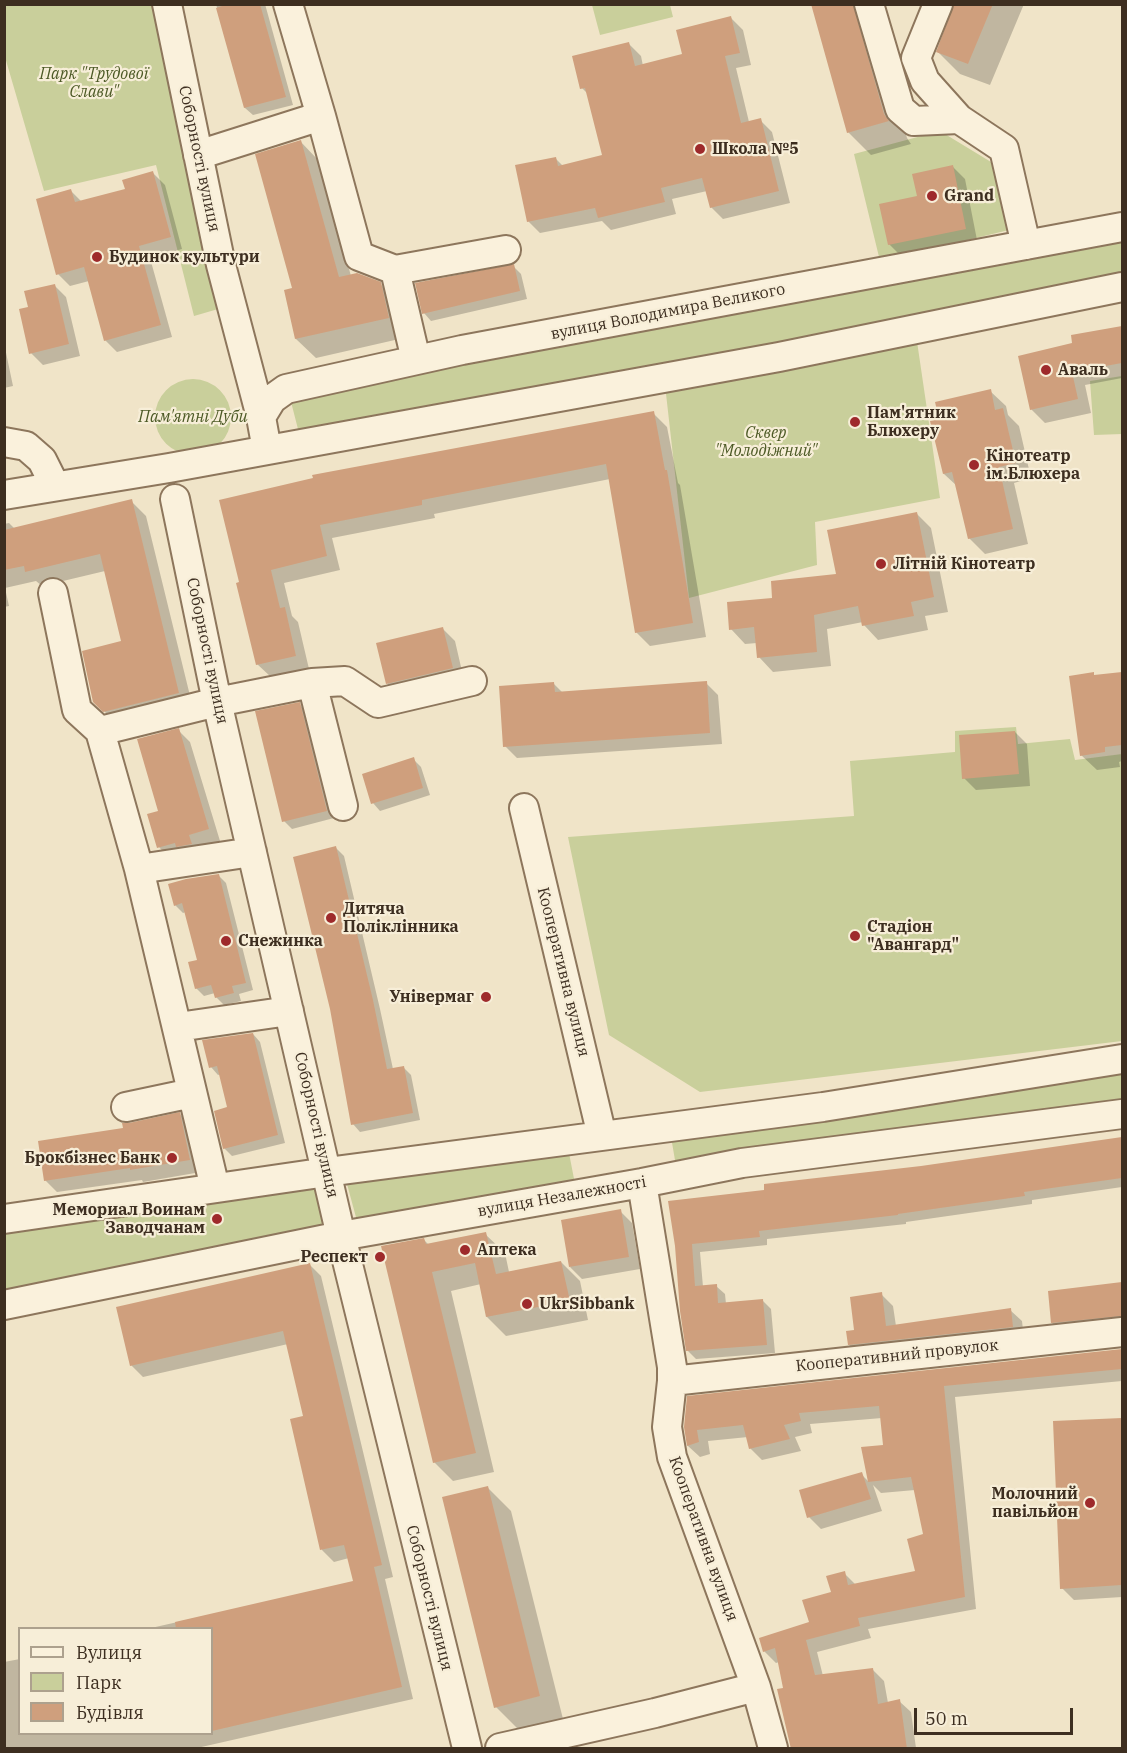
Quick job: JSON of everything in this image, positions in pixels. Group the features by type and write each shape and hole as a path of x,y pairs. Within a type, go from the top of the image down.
{"street":[{"path":"288,4 359,256 395,270 506,250"},
{"path":"869,4 900,109 914,121 959,119"},
{"path":"938,4 916,57 925,81 959,119 1004,148 1026,245"},
{"name":"Соборності вулиця","path":"173,6 198,154 221,265 261,417"},
{"path":"198,154 321,116"},
{"name":"вулиця Володимира Великого","path":"261,417 272,399 286,388 416,360 1122,227"},
{"path":"395,270 416,360"},
{"path":"4,495 267,450 779,357 1122,287"},
{"path":"261,417 267,450"},
{"path":"4,442 26,446 42,460 55,486"},
{"name":"Соборності вулиця","path":"175,499 217,702 341,1236 467,1749"},
{"path":"54,593 77,710 100,730 140,868 215,1188"},
{"path":"100,730 312,682 345,681 378,703 472,681"},
{"path":"312,682 343,806"},
{"name":"Кооперативна вулиця","path":"524,808 603,1136"},
{"path":"140,868 252,852"},
{"path":"178,1027 289,1011"},
{"path":"4,1219 327,1172 823,1107 1122,1059"},
{"path":"126,1107 192,1093"},
{"name":"вулиця Незалежності","path":"4,1305 341,1236 742,1163 1122,1114"},
{"name":"Кооперативна вулиця","path":"642,1183 672,1381 667,1427 672,1457 756,1687 773,1749"},
{"name":"Кооперативний провулок","path":"672,1381 1122,1332"},
{"path":"500,1749 756,1687"}],"green space":[{"name":"Парк \"Трудової Слави\"","path":"4,5 156,5 225,307 194,316 156,165 44,191 5,57"},
{"path":"592,5 670,5 673,17 600,35"},
{"name":"Grand","path":"940,131 991,162 1009,230 880,261 854,154"},
{"name":"Сквер \"Молодіжний\"","path":"1122,236 1122,282 914,321 940,498 815,522 817,565 689,598 663,367 299,433 289,394"},
{"path":"1122,376 1122,434 1094,435 1090,381"},
{"name":"Пам'ятні Дуби","path":"193,379 207,382 220,390 228,403 231,417 228,431 220,444 207,452 193,455 179,452 166,444 158,431 155,417 158,403 166,390 179,382"},
{"name":"Стадіон \"Авангард\"","path":"1016,727 1018,744 1070,739 1075,760 1122,754 1122,1041 700,1092 609,1035 568,837 854,816 850,761 955,752 955,731"},
{"path":"1122,1066 1122,1105 676,1166 670,1131"},
{"path":"569,1153 575,1184 357,1221 347,1184"},
{"path":"315,1187 324,1227 5,1297 4,1228"}],"building":[{"path":"228,4 260,4 286,97 244,108 216,8"},
{"path":"811,4 853,4 884,114 889,121 847,133"},
{"path":"954,4 993,4 968,64 936,52"},
{"path":"731,16 740,53 725,56 741,123 761,118 779,191 710,208 702,178 661,188 665,202 598,218 595,208 527,222 515,165 556,157 558,166 602,155 585,88 580,89 572,56 629,42 635,66 682,54 676,30"},
{"path":"301,140 339,277 357,273 381,282 389,318 295,339 284,290 292,288 255,154"},
{"path":"953,165 966,229 888,245 879,204 917,196 912,174"},
{"name":"Будинок культури","path":"153,171 171,237 139,246 161,325 104,341 84,267 56,275 36,199 71,189 75,202 125,189 122,180"},
{"path":"514,264 520,291 422,314 415,283"},
{"path":"55,284 69,344 29,354 19,309 28,307 24,291"},
{"path":"1122,326 1122,363 1072,372 1078,399 1030,410 1018,356 1072,343 1071,335"},
{"name":"Кінотеатр ім.Блюхера","path":"991,389 995,410 1003,408 1016,463 999,467 1013,529 968,539 952,472 943,474 930,421 939,419 935,402"},
{"path":"654,411 665,470 667,470 693,623 635,633 606,464 422,500 422,505 320,525 327,556 271,570 280,608 285,607 296,656 256,665 219,500 313,478 312,475"},
{"path":"132,499 179,693 103,712 93,702 82,651 121,641 100,554 25,572 24,566 4,570 4,530"},
{"path":"917,512 934,597 911,602 914,616 862,626 858,606 814,615 817,652 757,658 754,627 729,630 727,602 772,598 771,581 836,574 827,530"},
{"path":"443,627 453,668 386,684 376,643"},
{"path":"1094,672 1094,675 1122,672 1122,745 1105,747 1105,752 1080,756 1069,676"},
{"path":"707,681 710,733 503,747 499,686 554,682 555,692"},
{"path":"300,702 327,811 282,822 255,711"},
{"path":"179,728 209,829 189,835 192,844 176,847 175,843 157,848 147,814 158,811 137,739"},
{"path":"1015,731 1019,774 962,779 959,735"},
{"path":"414,757 423,788 371,804 362,774"},
{"path":"336,846 387,1069 404,1066 413,1113 351,1125 330,1009 293,857"},
{"path":"219,874 246,983 232,986 234,993 215,998 211,985 195,989 188,962 197,960 182,903 174,906 168,884"},
{"path":"253,1033 278,1135 223,1149 214,1111 227,1107 217,1066 209,1068 202,1040"},
{"path":"180,1112 190,1160 44,1181 38,1141 123,1128 122,1123"},
{"path":"1122,1137 1122,1178 1024,1192 1025,1196 898,1215 759,1231 760,1237 692,1244 695,1286 717,1284 718,1303 763,1299 767,1345 686,1351 668,1201 764,1190 764,1184 921,1166"},
{"path":"621,1209 629,1257 569,1267 561,1220"},
{"path":"486,1232 496,1274 561,1261 570,1301 486,1317 475,1263 432,1272 476,1453 433,1463 381,1246 424,1238 426,1244"},
{"path":"310,1263 382,1565 374,1567 402,1687 213,1731 213,1627 176,1627 175,1622 353,1581 344,1545 320,1550 290,1419 303,1416 283,1331 130,1366 116,1307"},
{"path":"1122,1282 1122,1316 1051,1323 1048,1291"},
{"path":"882,1292 886,1326 1011,1308 1013,1327 848,1345 846,1331 854,1330 850,1297"},
{"path":"1122,1349 1122,1369 944,1386 965,1597 858,1618 860,1626 806,1640 815,1675 873,1668 878,1704 900,1699 907,1749 791,1749 777,1689 783,1688 775,1648 763,1652 759,1638 809,1622 802,1600 831,1592 826,1576 845,1571 848,1585 915,1571 907,1539 923,1534 911,1477 868,1482 861,1447 883,1445 879,1406 799,1413 801,1421 784,1425 790,1439 749,1449 743,1425 697,1430 699,1442 687,1446 684,1427 687,1396"},
{"name":"Молочний павільйон","path":"1122,1418 1122,1585 1060,1589 1053,1421"},
{"path":"862,1472 871,1499 807,1518 799,1490"},
{"path":"488,1486 540,1696 494,1708 442,1497"}],"place":[{"name":"Школа №5","path":"700,149"},
{"name":"Grand","path":"932,196"},
{"name":"Будинок культури","path":"97,257"},
{"name":"Аваль","path":"1046,370"},
{"name":"Пам'ятник Блюхеру","path":"855,422"},
{"name":"Кінотеатр ім.Блюхера","path":"974,465"},
{"name":"Літній Кінотеатр","path":"881,564"},
{"name":"Дитяча Поліклінника","path":"331,918"},
{"name":"Стадіон \"Авангард\"","path":"855,936"},
{"name":"Снежинка","path":"226,941"},
{"name":"Універмаг","path":"486,997"},
{"name":"Брокбізнес Банк","path":"172,1158"},
{"name":"Мемориал Воинам Заводчанам","path":"217,1219"},
{"name":"Аптека","path":"465,1250"},
{"name":"Респект","path":"380,1257"},
{"name":"UkrSibbank","path":"527,1304"},
{"name":"Молочний павільйон","path":"1090,1503"}]}
